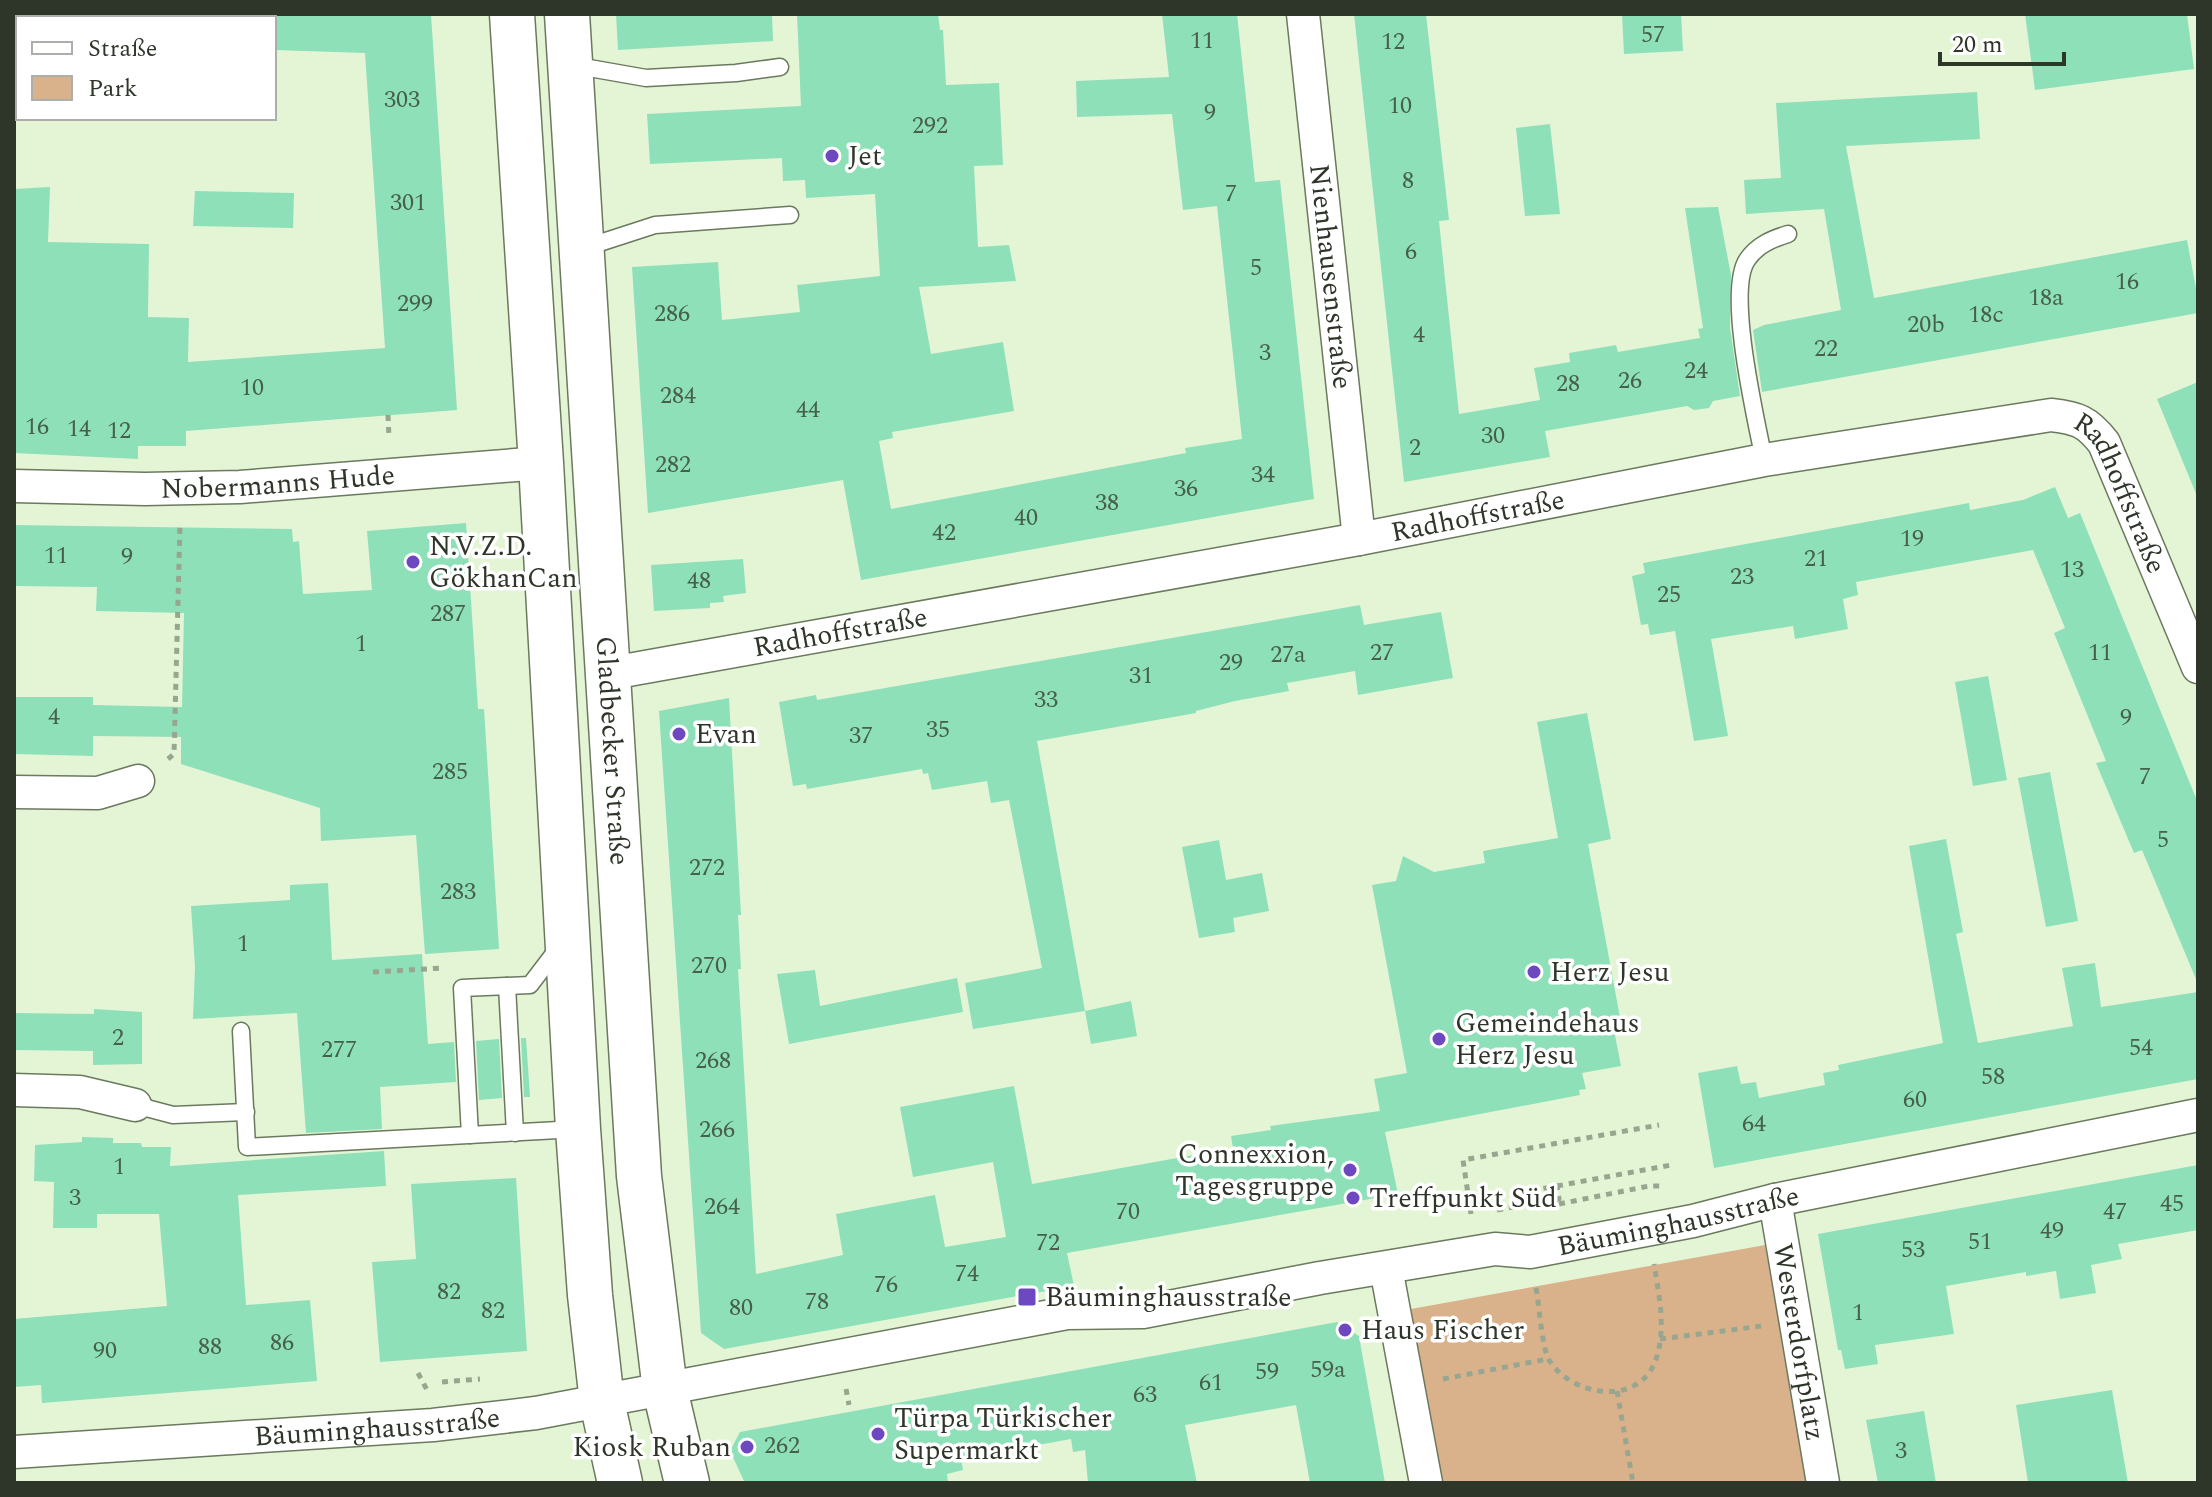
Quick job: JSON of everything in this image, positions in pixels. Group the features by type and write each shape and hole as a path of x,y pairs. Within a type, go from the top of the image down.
{"main road":[{"name":"Gladbecker Straße","path":"512,14 591,1306 602,1402 620,1483"},
{"name":"Gladbecker Straße","path":"567,14 639,1176 665,1390 687,1483"}],"street":[{"name":"Nienhausenstraße","path":"1303,14 1359,539"},
{"name":"Radhoffstraße","path":"606,674 1359,539 1764,460 2051,415 2072,418 2091,426 2104,443 2198,667"},
{"name":"Nobermanns Hude","path":"14,486 145,489 240,487 541,463"},
{"path":"14,792 98,793 138,781"},
{"path":"14,1090 80,1092 135,1105"},
{"name":"Bäuminghausstraße","path":"14,1452 433,1425 602,1402 1067,1313 1143,1312 1495,1249 1530,1252 2198,1115"},
{"name":"Westerdorfplatz","path":"1775,1200 1823,1483"},
{"path":"1386,1268 1426,1483"}],"lane":[{"path":"571,65 646,78 780,67"},
{"path":"580,249 655,225 790,215"},
{"path":"1764,460 1739,310 1739,282 1747,260 1768,240 1788,234"},
{"path":"470,1135 462,988 530,985 568,935"},
{"path":"507,986 515,1133"},
{"path":"241,1031 247,1147 578,1129"},
{"path":"135,1105 173,1115 246,1112"}],"path":[{"path":"388,415 390,443"},
{"path":"138,781 174,754 180,521"},
{"path":"1476,1253 1463,1160 1659,1125"},
{"path":"1534,1190 1671,1165"},
{"path":"1471,1214 1559,1199 1557,1186"},
{"path":"1559,1204 1649,1186"},
{"path":"1534,1279 1548,1359 1572,1384 1594,1392 1617,1391 1635,1386 1654,1364 1660,1339 1661,1307 1652,1256"},
{"path":"1660,1339 1797,1322"},
{"path":"1408,1386 1548,1359"},
{"path":"418,1373 427,1391"},
{"path":"1617,1391 1633,1483"}],"green space":[{"path":"1765,1245 1808,1483 1442,1483 1411,1309"}],"building":[{"path":"431,14 457,410 186,431 186,446 138,446 138,459 14,453 14,189 50,187 48,242 149,244 148,317 189,318 188,362 385,348 365,53 276,50 274,16"},
{"path":"616,14 772,14 773,41 618,50"},
{"path":"797,14 938,14 940,30 943,30 946,85 999,83 1003,165 974,166 978,247 1009,245 1016,281 919,287 931,354 1003,342 1014,411 892,432 893,438 879,441 891,509 1186,453 1185,448 1242,439 1217,206 1183,210 1172,114 1077,117 1076,81 1169,77 1162,14 1237,14 1255,182 1280,180 1314,499 861,580 843,480 648,513 632,267 718,262 722,320 800,312 797,285 880,276 875,194 806,198 805,180 783,181 782,158 650,164 647,114 801,106"},
{"path":"1354,14 1426,14 1449,220 1439,221 1459,414 1540,400 1534,368 1570,362 1569,353 1616,345 1618,352 1700,338 1698,329 1703,328 1685,208 1718,207 1731,275 1730,328 1740,396 1713,401 1709,408 1694,410 1687,406 1545,431 1550,457 1404,482"},
{"path":"1622,14 1681,14 1683,51 1624,54"},
{"path":"2025,14 2187,14 2194,69 2035,90"},
{"path":"1977,92 1980,139 1846,146 1874,298 2187,240 2198,313 1762,392 1753,330 1764,325 1841,310 1824,209 1746,214 1744,180 1781,178 1776,103"},
{"path":"1550,124 1560,214 1525,216 1516,128"},
{"path":"195,191 294,193 293,228 193,226"},
{"path":"2198,382 2198,496 2197,496 2157,399"},
{"path":"2055,487 2068,518 2080,513 2198,803 2198,984 2142,850 2134,853 2096,763 2106,761 2054,633 2065,628 2033,550 1856,582 1858,595 1843,599 1848,629 1795,639 1793,626 1711,639 1728,736 1694,741 1675,631 1650,635 1648,624 1641,625 1632,576 1645,573 1643,563 1969,503 1970,510 2023,500"},
{"path":"466,523 478,709 484,709 499,949 425,954 416,835 321,841 320,808 181,764 181,737 93,736 93,756 14,754 14,697 93,697 93,705 182,707 184,613 96,611 97,587 14,586 14,525 292,529 293,542 299,541 303,594 372,590 367,531"},
{"path":"743,559 746,593 723,596 724,602 710,603 710,608 654,611 651,565"},
{"path":"1360,605 1364,625 1441,612 1453,678 1358,695 1355,671 1287,683 1289,691 1235,701 1196,713 1037,741 1085,1011 973,1029 965,983 1042,968 1009,800 991,803 987,781 932,790 928,773 923,774 922,769 807,789 806,784 793,786 779,702 816,695 817,700"},
{"path":"1988,676 2007,780 1973,786 1955,682"},
{"path":"729,698 741,915 738,915 741,969 738,969 756,1274 843,1255 836,1214 935,1195 945,1247 1006,1237 993,1162 913,1177 900,1107 1014,1086 1032,1184 1233,1148 1231,1136 1271,1130 1270,1126 1380,1111 1374,1079 1407,1073 1372,885 1396,881 1403,856 1434,872 1485,863 1483,851 1558,838 1537,722 1587,713 1611,839 1588,844 1623,1034 1615,1035 1621,1066 1582,1073 1586,1089 1579,1090 1580,1095 1385,1132 1398,1194 1067,1253 1074,1286 724,1349 701,1333 659,711"},
{"path":"2050,772 2078,921 2046,927 2018,778"},
{"path":"1946,839 1963,932 1956,934 1978,1043 2073,1026 2062,968 2095,963 2101,1007 2198,992 2198,1079 1714,1168 1698,1073 1737,1066 1741,1084 1756,1082 1759,1098 1825,1085 1823,1073 1839,1070 1838,1065 1943,1043 1909,846"},
{"path":"1219,840 1226,880 1262,873 1269,911 1233,918 1235,932 1199,938 1182,847"},
{"path":"328,883 332,960 422,954 428,1044 454,1042 456,1082 380,1087 382,1129 306,1133 297,1013 193,1019 195,967 191,906 290,900 290,885"},
{"path":"815,970 820,1006 957,978 963,1012 789,1044 777,974"},
{"path":"1131,1001 1137,1036 1091,1044 1085,1011"},
{"path":"94,1009 142,1012 142,1064 93,1065 93,1051 14,1050 14,1013 94,1014"},
{"path":"521,1038 526,1038 530,1097 524,1097"},
{"path":"499,1039 502,1098 479,1100 476,1041"},
{"path":"82,1137 113,1138 113,1143 141,1143 142,1147 171,1147 170,1166 384,1151 386,1186 238,1195 246,1305 310,1300 317,1381 42,1403 41,1385 14,1387 14,1319 167,1306 159,1214 97,1214 97,1228 53,1228 54,1182 34,1181 35,1145 82,1142"},
{"path":"2198,1165 2198,1230 2118,1244 2122,1259 2091,1265 2096,1293 2060,1299 2056,1271 2026,1276 2026,1272 1946,1286 1954,1334 1875,1345 1878,1364 1845,1369 1841,1350 1838,1350 1818,1234"},
{"path":"516,1178 527,1351 380,1362 372,1262 416,1259 411,1184"},
{"path":"1337,1322 1359,1336 1385,1483 1310,1483 1296,1405 1185,1425 1197,1483 1088,1483 1085,1450 1073,1452 1071,1439 961,1459 963,1470 947,1474 948,1483 745,1483 730,1451 740,1432"},
{"path":"2112,1390 2128,1483 2028,1483 2016,1405"},
{"path":"1924,1411 1936,1483 1878,1483 1866,1420"}],"place":[{"name":"Jet","path":"832,156"},
{"name":"N.V.Z.D. GökhanCan","path":"413,562"},
{"name":"Evan","path":"679,734"},
{"name":"Herz Jesu","path":"1534,972"},
{"name":"Gemeindehaus Herz Jesu","path":"1439,1039"},
{"name":"Connexxion, Tagesgruppe","path":"1350,1170"},
{"name":"Treffpunkt Süd","path":"1353,1198"},
{"name":"Bäuminghausstraße","path":"1027,1297"},
{"name":"Haus Fischer","path":"1345,1330"},
{"name":"Türpa Türkischer Supermarkt","path":"878,1434"},
{"name":"Kiosk Ruban","path":"747,1447"}]}
